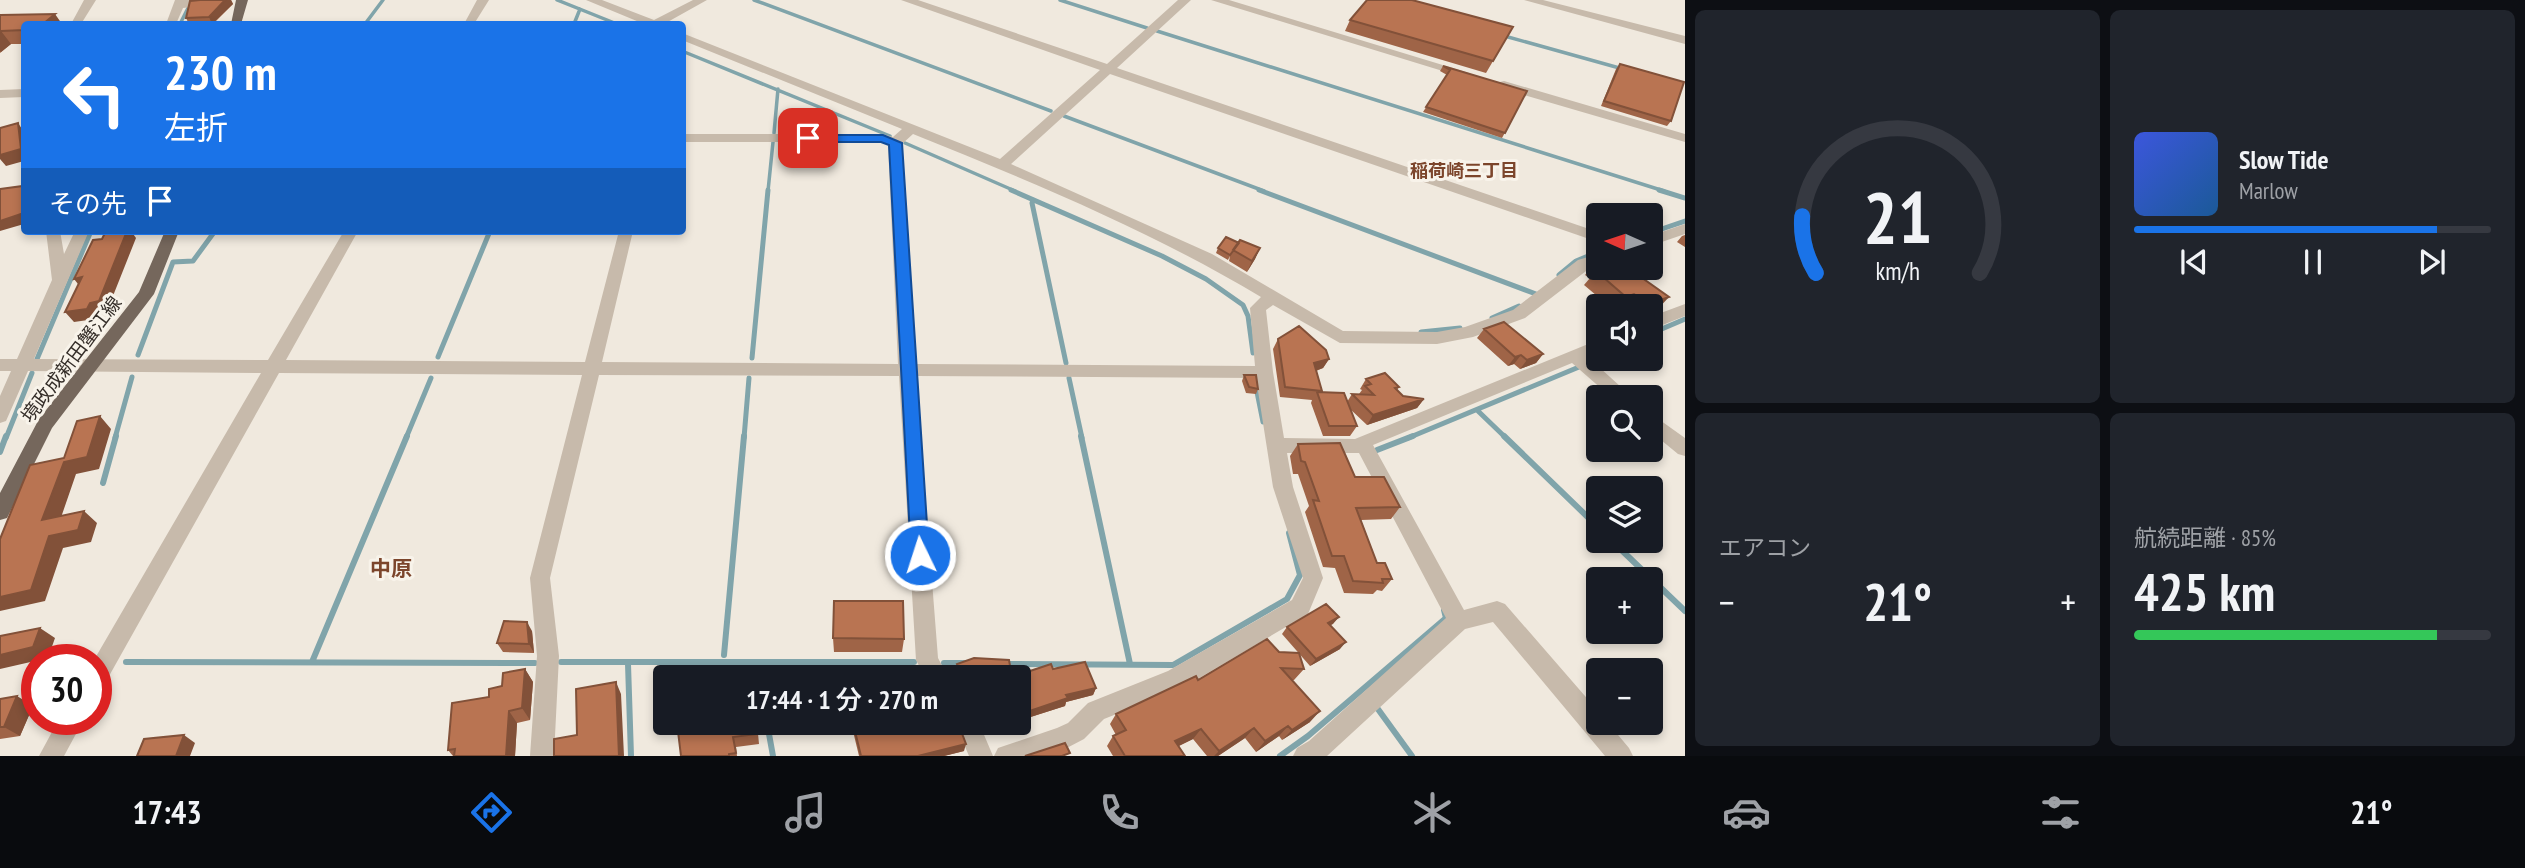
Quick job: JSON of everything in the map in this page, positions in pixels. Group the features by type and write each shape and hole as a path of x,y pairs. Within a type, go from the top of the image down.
{"main road":[{"path":"237,21 242,0"},
{"name":"境政成新田蟹江線","path":"0,512 45,424 146,294 170,235"}],"street":[{"path":"78,21 90,0"},
{"path":"172,21 180,3 223,0"},
{"path":"470,21 483,0"},
{"path":"592,0 647,21"},
{"path":"661,21 701,0"},
{"path":"907,0 1586,233"},
{"path":"1002,165 1111,70 1185,0"},
{"path":"1217,0 1471,75"},
{"path":"1531,0 1685,40"},
{"path":"686,39 1002,165 1182,246 1274,296 1340,337 1437,338 1467,333 1520,314 1586,263"},
{"path":"1485,79 1685,138"},
{"path":"0,93 21,93"},
{"path":"911,128 895,143 907,371 928,660 931,665"},
{"path":"686,138 883,138 895,143"},
{"path":"1663,237 1685,229"},
{"path":"54,235 60,280"},
{"path":"0,416 80,235"},
{"path":"112,649 349,235"},
{"path":"542,756 548,656 540,578 625,235"},
{"path":"1006,756 1076,731 1096,711 1177,679 1300,607 1313,578 1283,486 1264,372 1258,308 1274,296"},
{"path":"1663,319 1685,310"},
{"path":"1459,621 1362,442 1586,351"},
{"path":"1575,356 1609,385"},
{"path":"0,365 1264,372"},
{"path":"1663,431 1685,449"},
{"path":"1276,444 1364,446"},
{"path":"1305,756 1317,749 1459,621 1497,611 1621,756"},
{"path":"51,756 63,735"},
{"path":"972,735 981,756"}],"building":[{"path":"225,0 209,17 186,18 190,1"},
{"path":"1367,0 1412,0 1513,27 1493,61 1350,20"},
{"path":"55,14 47,21 21,21 21,30 0,32 0,15"},
{"path":"1620,64 1684,82 1671,121 1604,101"},
{"path":"1443,66 1527,91 1505,133 1426,107 1450,70"},
{"path":"18,123 21,149 0,155 0,128"},
{"path":"21,186 21,214 0,221 0,189"},
{"path":"104,235 125,235 99,301 90,303 87,309 65,312 82,277 74,279 93,240 102,239"},
{"path":"1226,237 1239,243 1230,255 1218,248"},
{"path":"1240,240 1260,248 1252,261 1233,250"},
{"path":"1606,280 1645,280 1669,297 1663,299 1663,294 1623,294"},
{"path":"1504,322 1543,354 1527,360 1521,355 1515,357 1484,329"},
{"path":"1299,326 1326,350 1329,359 1314,363 1322,391 1285,387 1278,339"},
{"path":"1385,373 1399,387 1395,388 1403,396 1424,399 1373,415 1352,394 1374,395 1365,386 1371,384 1366,379"},
{"path":"1244,375 1256,375 1258,389 1249,387"},
{"path":"1317,392 1344,393 1357,426 1329,426"},
{"path":"100,416 87,457 64,462 42,520 84,511 78,530 49,536 31,590 0,597 0,539 30,465 64,458 77,421"},
{"path":"1340,443 1355,477 1384,477 1400,507 1356,508 1377,563 1385,563 1392,579 1382,579 1383,583 1353,581 1344,556 1332,556 1313,500 1319,501 1305,462 1301,461 1298,444"},
{"path":"834,601 903,601 904,639 833,638"},
{"path":"1326,604 1339,617 1328,623 1346,642 1316,659 1287,627"},
{"path":"504,621 527,622 529,644 497,643"},
{"path":"40,628 34,644 21,644 21,650 0,655 0,636"},
{"path":"1267,639 1279,652 1299,653 1304,669 1281,668 1320,711 1292,730 1288,726 1265,741 1254,728 1219,751 1201,729 1175,741 1185,756 1125,756 1113,736 1126,730 1116,714 1196,676 1198,680"},
{"path":"974,658 1009,660 1010,665 957,665"},
{"path":"1085,662 1096,688 1066,695 1068,698 1031,711 1031,671 1051,664 1053,669"},
{"path":"525,669 522,708 509,711 506,756 454,756 455,749 448,750 452,703 489,697 489,689 502,686 503,673"},
{"path":"616,682 619,756 554,756 554,739 577,735 576,689"},
{"path":"17,696 4,727 0,727 0,699"},
{"path":"184,735 176,756 137,756 144,739"},
{"path":"678,735 749,735 733,737 736,753 729,756 681,756"},
{"path":"856,735 963,735 966,744 918,756 861,756"},
{"path":"1065,743 1070,753 1062,756 1025,756"}],"waterway":[{"path":"367,21 383,0"},
{"path":"557,0 580,9"},
{"path":"754,0 1051,111"},
{"path":"1060,0 1147,28"},
{"path":"182,21 188,8"},
{"path":"575,21 580,9"},
{"path":"580,9 610,21"},
{"path":"1157,31 1664,191"},
{"path":"1501,35 1623,69"},
{"path":"686,53 778,90"},
{"path":"774,133 778,90"},
{"path":"778,90 890,136"},
{"path":"1064,116 1264,191"},
{"path":"768,191 773,142"},
{"path":"905,143 1015,191"},
{"path":"752,358 768,190"},
{"path":"1011,190 1162,256 1206,279 1243,305 1248,316 1253,353"},
{"path":"1259,190 1536,294"},
{"path":"1659,190 1685,198"},
{"path":"1032,203 1066,363"},
{"path":"1663,229 1685,221"},
{"path":"37,359 89,235"},
{"path":"138,355 173,262 193,261 212,235"},
{"path":"438,357 488,235"},
{"path":"1559,275 1576,261 1586,257"},
{"path":"1492,318 1519,306"},
{"path":"1663,328 1685,319"},
{"path":"1421,332 1460,328"},
{"path":"1410,437 1579,367"},
{"path":"6,438 32,373"},
{"path":"115,438 132,377"},
{"path":"406,438 431,378"},
{"path":"744,438 749,378"},
{"path":"1069,378 1082,438"},
{"path":"1256,387 1263,422"},
{"path":"1478,411 1506,438"},
{"path":"0,452 6,436"},
{"path":"103,483 116,436"},
{"path":"312,662 407,436"},
{"path":"724,655 744,436"},
{"path":"1081,436 1130,664"},
{"path":"1504,436 1586,515"},
{"path":"1377,450 1410,437"},
{"path":"1003,664 1173,665 1287,599 1300,575 1289,533"},
{"path":"1625,553 1685,611"},
{"path":"1280,756 1308,736 1446,618 1444,610"},
{"path":"126,662 535,663"},
{"path":"561,662 914,662"},
{"path":"944,663 965,663"},
{"path":"628,664 631,756"},
{"path":"1375,705 1412,756"},
{"path":"769,735 773,756"}],"district":[{"name":"稲荷崎三丁目","path":"1464,171"},
{"name":"中原","path":"391,569"}],"route":[{"path":"808,138 883,138 895,143 920,555"}]}
